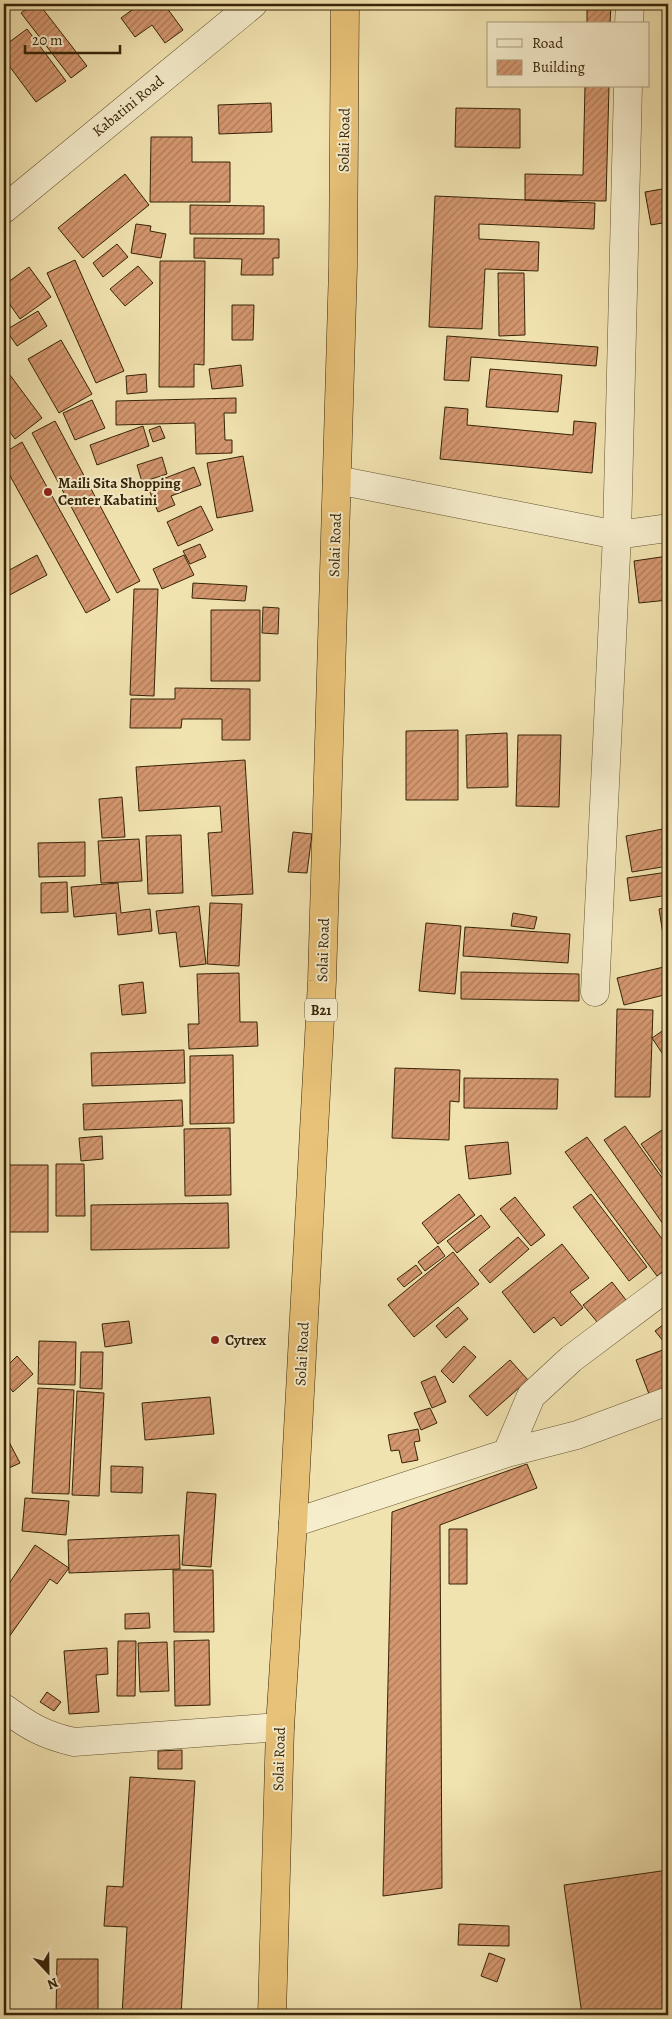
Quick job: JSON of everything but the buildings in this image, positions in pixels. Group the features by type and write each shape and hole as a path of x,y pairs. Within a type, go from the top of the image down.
{"highway":[{"name":"Solai Road","path":"272,2015 280,1727 294,1523 322,981 343,267 345,4"}],"street":[{"name":"Kabatini Road","path":"4,209 253,4"},
{"path":"629,22 630,4"},
{"path":"595,992 617,535 628,88"},
{"path":"337,480 617,535 668,528"},
{"path":"507,1453 531,1396 571,1359 668,1286"},
{"path":"294,1523 507,1453 577,1436 668,1401"},
{"path":"4,1708 24,1723 50,1737 74,1742 280,1727"}],"place":[{"name":"Maili Sita Shopping Center Kabatini","path":"48,492"},
{"name":"Cytrex","path":"215,1340"}]}
